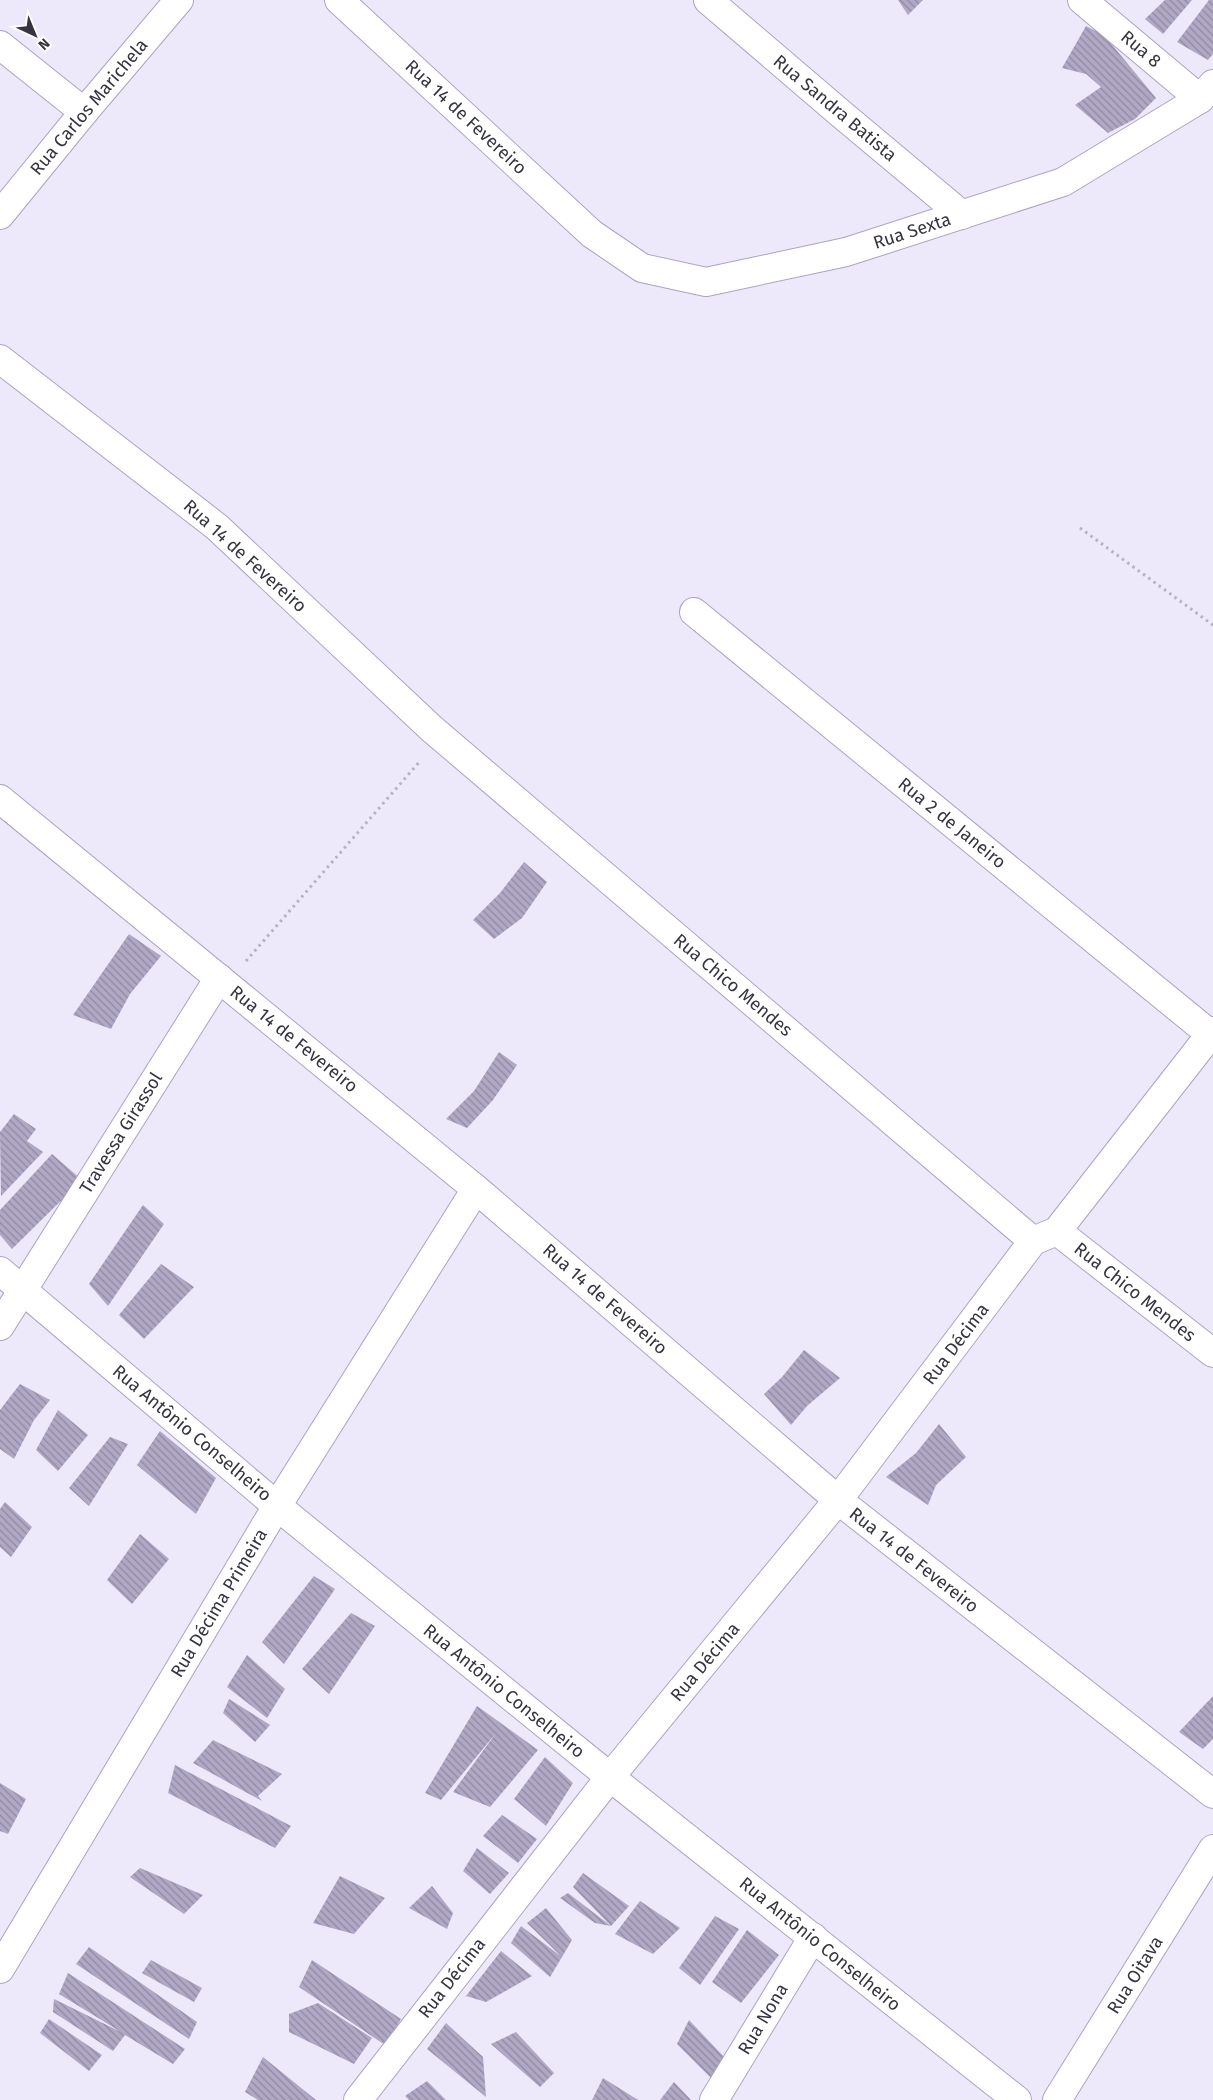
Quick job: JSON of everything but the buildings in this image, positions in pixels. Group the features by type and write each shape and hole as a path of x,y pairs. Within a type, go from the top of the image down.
{"street":[{"name":"Rua Carlos Marichela","path":"0,214 179,0"},
{"name":"Rua 14 de Fevereiro","path":"339,0 592,234"},
{"name":"Rua Sandra Batista","path":"708,0 840,114 962,215"},
{"name":"Rua 8","path":"1082,0 1206,91"},
{"path":"0,45 84,112"},
{"name":"Rua Sexta","path":"592,234 642,268 706,282 846,252 1063,182 1206,91"},
{"name":"Rua 14 de Fevereiro","path":"0,359 217,527 436,733"},
{"name":"Rua 2 de Janeiro","path":"694,612 1212,1032 1045,1236"},
{"name":"Rua Chico Mendes","path":"436,733 1045,1236 1213,1353"},
{"name":"Rua 14 de Fevereiro","path":"0,799 476,1189 838,1500 1213,1794"},
{"name":"Travessa Girassol","path":"0,1326 223,981"},
{"name":"Rua Décima Primeira","path":"0,1969 277,1506 476,1189"},
{"name":"Rua Décima","path":"358,2100 610,1777 838,1500 1045,1236"},
{"name":"Rua Antônio Conselheiro","path":"0,1271 277,1506 610,1777 1017,2100"},
{"name":"Rua Oitava","path":"1057,2100 1213,1849"},
{"name":"Rua Nona","path":"714,2100 813,1937"}],"path":[{"path":"1080,528 1213,626"},
{"path":"223,981 436,733"}]}
